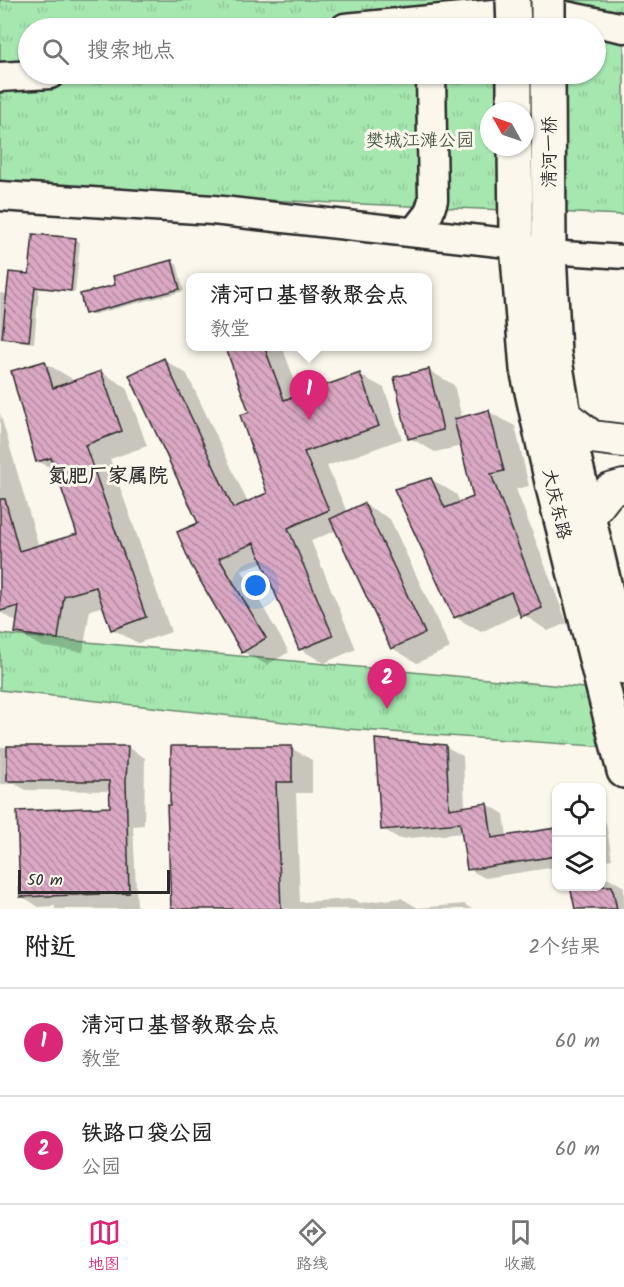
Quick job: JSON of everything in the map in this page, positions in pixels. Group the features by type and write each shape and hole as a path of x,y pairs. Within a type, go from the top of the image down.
{"main road":[{"path":"513,0 514,18"},
{"path":"548,0 548,18"},
{"name":"清河一桥","path":"514,84 514,102"},
{"name":"清河一桥","path":"549,84 550,241"},
{"name":"清河一桥","path":"515,156 516,238"},
{"name":"大庆东路","path":"516,238 527,369 555,498 624,771"},
{"name":"大庆东路","path":"550,241 554,354 564,414 624,667"},
{"path":"564,414 592,438 624,441"},
{"path":"588,518 610,490 624,486"}],"street":[{"path":"462,18 536,10 575,18"},
{"path":"606,24 624,28"},
{"path":"0,77 18,76"},
{"path":"431,84 433,200 438,218 459,236"},
{"path":"0,196 213,210 459,236 516,238"},
{"path":"415,231 429,213 433,200"},
{"path":"550,241 624,257"}],"green space":[{"name":"樊城江滩公园","path":"0,0 624,0 624,215 0,189"},
{"path":"0,634 595,689 609,747 347,729 0,690"}],"building":[{"path":"33,234 76,238 71,291 35,287 29,341 2,338 9,272 29,274"},
{"path":"172,260 180,289 85,314 80,294 115,285 113,276"},
{"path":"227,351 266,351 284,400 360,373 379,426 304,452 329,510 288,528 333,636 299,650 254,543 219,558 266,638 242,653 191,565 177,532 198,523 129,375 164,358 233,508 267,493 240,415 249,412"},
{"path":"45,361 53,388 101,371 122,431 85,445 146,617 111,630 96,587 64,596 58,639 15,633 19,606 0,611 0,499 5,499 19,551 77,534 51,458 36,462 11,371"},
{"path":"429,369 443,430 408,439 394,377"},
{"path":"489,410 504,471 491,474 542,608 521,617 511,592 454,618 394,489 431,478 445,508 473,497 454,419"},
{"path":"364,503 425,633 391,649 330,519"},
{"path":"375,739 446,745 449,809 487,803 492,838 552,829 552,857 467,870 460,823 381,830"},
{"path":"7,746 128,746 126,781 129,893 20,897 17,811 110,807 109,781 7,781"},
{"path":"171,746 292,746 292,782 276,782 281,909 171,909 167,805 170,805"},
{"path":"606,886 612,886 617,909 575,909 571,891 606,891"}],"place":[{"name":"清河口基督教聚会点","path":"309,420"},
{"name":"铁路口袋公园","path":"387,709"}],"district":[{"name":"氮肥厂家属院","path":"108,475"}]}
